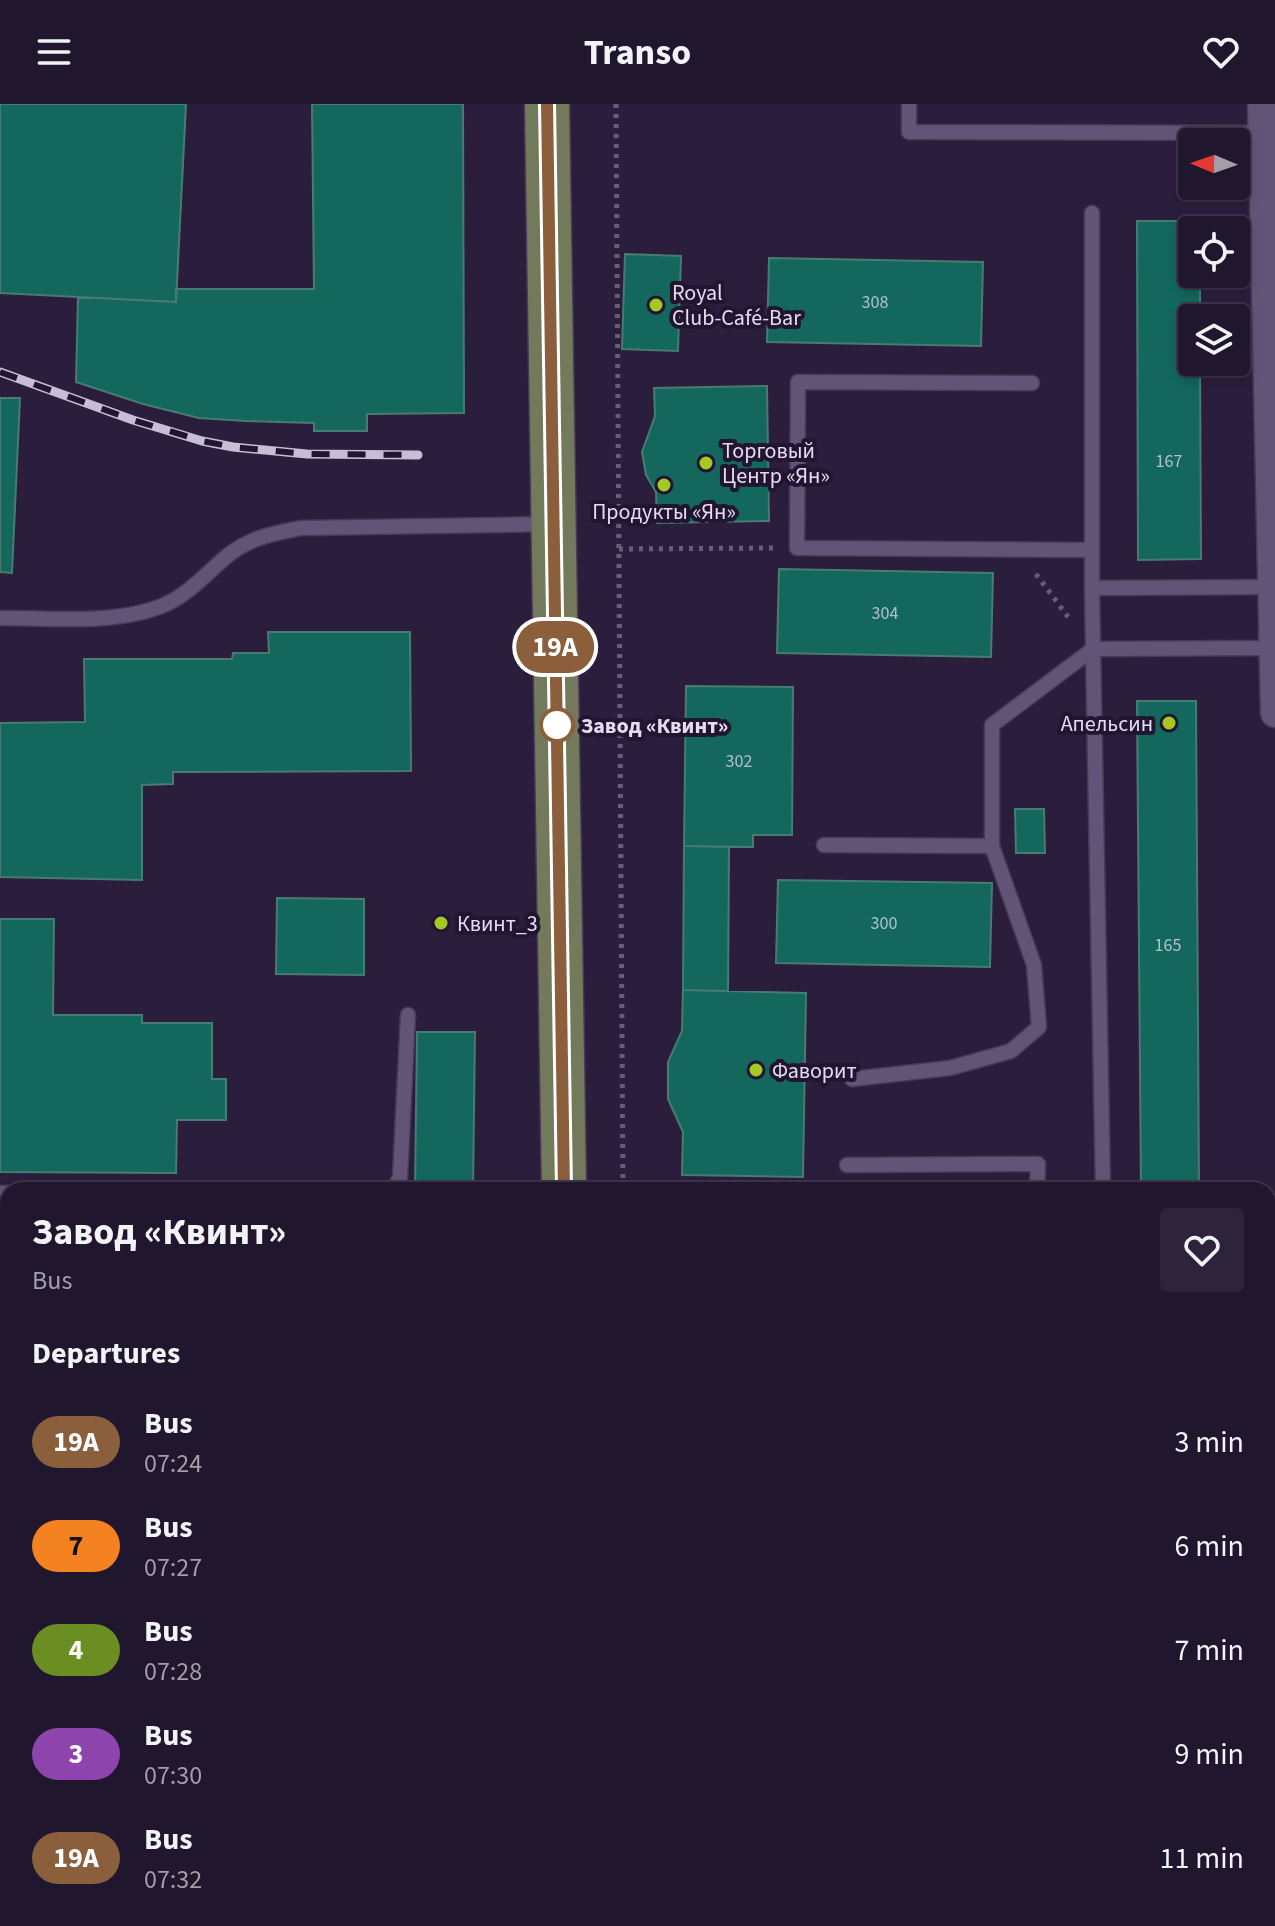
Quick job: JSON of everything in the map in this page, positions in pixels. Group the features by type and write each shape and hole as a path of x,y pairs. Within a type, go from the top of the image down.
{"main road":[{"path":"547,104 564,1182"}],"street":[{"path":"1262,104 1262,133 1269,184 1275,713"}],"lane":[{"path":"909,104 909,132 1262,133"},
{"path":"1092,213 1092,588 1103,1182"},
{"path":"1032,383 798,382 797,548 1092,550"},
{"path":"0,618 94,618 138,614 187,592 229,555 261,536 301,528 554,524"},
{"path":"1092,588 1272,587"},
{"path":"852,1079 950,1068 1011,1051 1039,1027 1034,965 992,846 992,725 1093,649 1274,648"},
{"path":"824,845 992,846"},
{"path":"397,1182 408,1015"},
{"path":"847,1165 1038,1164 1037,1182"}],"path":[{"path":"616,104 623,1182"},
{"path":"619,549 797,548"},
{"path":"1019,551 1093,649"}],"building":[{"path":"0,104 186,104 176,302 0,293"},
{"path":"312,104 463,104 464,413 367,414 367,431 314,431 314,423 199,418 76,382 78,297 176,302 176,289 314,289"},
{"path":"1137,221 1178,221 1178,288 1200,288 1200,304 1178,304 1178,376 1200,376 1201,559 1138,560"},
{"path":"625,254 681,256 678,351 622,349"},
{"path":"769,258 983,262 981,346 767,342"},
{"name":"Торговый Центр «Ян»","path":"767,386 769,521 657,523 656,492 646,475 642,452 655,416 654,388"},
{"path":"0,398 20,398 12,573 0,572"},
{"path":"779,569 993,573 991,657 777,653"},
{"path":"268,632 410,632 411,771 173,772 173,784 142,785 142,880 0,877 0,723 85,722 84,659 232,659 233,653 269,653"},
{"path":"686,686 793,687 792,835 753,835 753,847 684,846"},
{"path":"1137,701 1196,701 1199,1182 1141,1182"},
{"path":"1015,809 1044,809 1045,853 1016,853"},
{"path":"684,846 729,847 728,991 683,990"},
{"path":"778,880 992,883 990,967 776,963"},
{"path":"277,898 364,899 364,975 276,974"},
{"path":"0,919 54,919 53,1015 142,1015 142,1023 212,1023 212,1079 226,1079 226,1120 177,1120 176,1173 0,1172"},
{"path":"683,990 806,993 803,1177 682,1175 683,1132 668,1099 668,1062 682,1031"},
{"path":"417,1032 475,1032 473,1182 415,1182"}],"railway":[{"path":"0,372 133,420 202,441 307,454 418,455"}],"bus line":[{"name":"19А","path":"547,104 564,1182"}],"place":[{"name":"Royal Club-Café-Bar","path":"656,305"},
{"name":"Торговый Центр «Ян»","path":"706,463"},
{"name":"Продукты «Ян»","path":"664,485"},
{"name":"Апельсин","path":"1169,723"},
{"name":"Завод «Квинт»","path":"557,725"},
{"name":"Квинт_3","path":"441,923"},
{"name":"Фаворит","path":"756,1070"}]}
